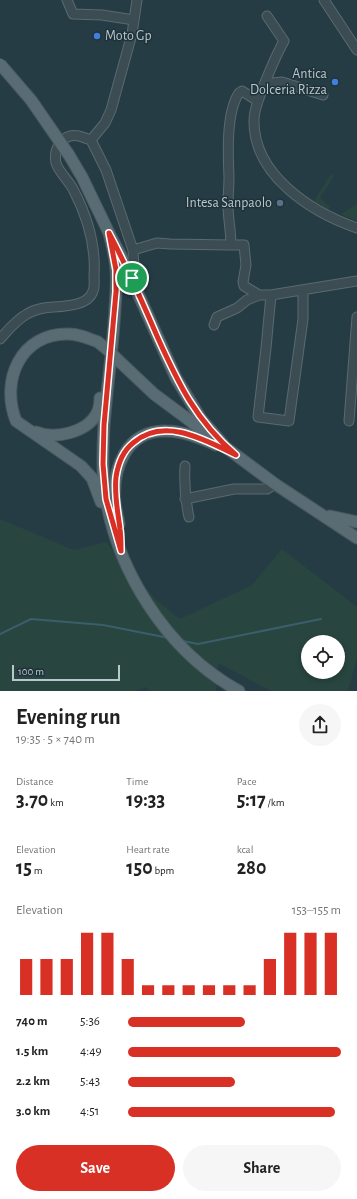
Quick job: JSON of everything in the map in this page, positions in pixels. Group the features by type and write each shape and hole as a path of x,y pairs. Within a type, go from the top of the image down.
{"main road":[{"path":"0,64 31,100 69,155 82,177 132,278 176,378 198,414 223,444"},
{"path":"109,233 116,270 114,321 104,425 103,470 106,499 121,551"},
{"path":"23,427 42,435 61,435 72,433 80,429 94,418 98,412 114,321"},
{"path":"239,691 227,685 204,667 178,642 155,615 136,584 112,535 92,478 81,466 16,421 10,412 6,390 6,381 13,364 25,349 34,342 45,337 68,334 86,337 98,342 109,350 154,394 223,444 274,484 357,538"},
{"path":"121,551 120,530 115,503 116,478 122,458 135,441 142,436 158,431 178,431 205,440 236,455"},
{"path":"321,514 357,522"}],"street":[{"path":"67,0 73,14 102,14 134,20"},
{"path":"91,140 105,123 111,110 132,34 136,0"},
{"path":"324,0 357,50"},
{"path":"267,16 284,41 274,60 258,101 254,120 259,149 275,176 298,197 339,221 357,228"},
{"path":"264,84 282,82 323,96"},
{"path":"231,245 228,206 228,158 231,113 237,95 242,91 258,101"},
{"path":"0,339 11,326 26,314 42,308 75,305 87,300 93,292 94,266 92,243 87,219 74,190 56,164 56,152 60,142 67,137 78,136 91,140 106,170 133,250 134,267 132,278"},
{"path":"133,250 156,243 244,245 246,265 243,282 244,286 259,295 271,296 357,281"},
{"path":"271,296 258,417 288,421 303,319 303,290"},
{"path":"214,325 217,317 237,308 247,300 259,295"},
{"path":"349,421 357,317"},
{"path":"185,466 184,488 189,518"},
{"path":"185,499 234,489 267,489 274,484"}],"green space":[{"path":"331,174 334,176 320,198 330,207 328,210 314,201"},
{"path":"357,204 357,221 341,214"},
{"path":"0,519 74,550 106,542 157,601 180,619 252,585 282,549 357,607 357,658 348,691 271,691 218,663 216,691 149,691 146,687 134,691 0,691"}],"waterway":[{"path":"0,634 31,619 103,625 169,638"},
{"path":"183,641 198,644 321,619"}],"place":[{"name":"Moto Gp","path":"97,36"},
{"name":"Antica Dolceria Rizza","path":"335,82"},
{"name":"Intesa Sanpaolo","path":"280,203"}],"route":[{"path":"109,233 132,278 176,378 194,410 223,444 236,455 205,440 178,431 158,431 142,436 135,441 122,458 118,466 116,478 115,503 120,530 121,551 106,499 103,464 104,425 116,292 116,270 109,233"}]}
